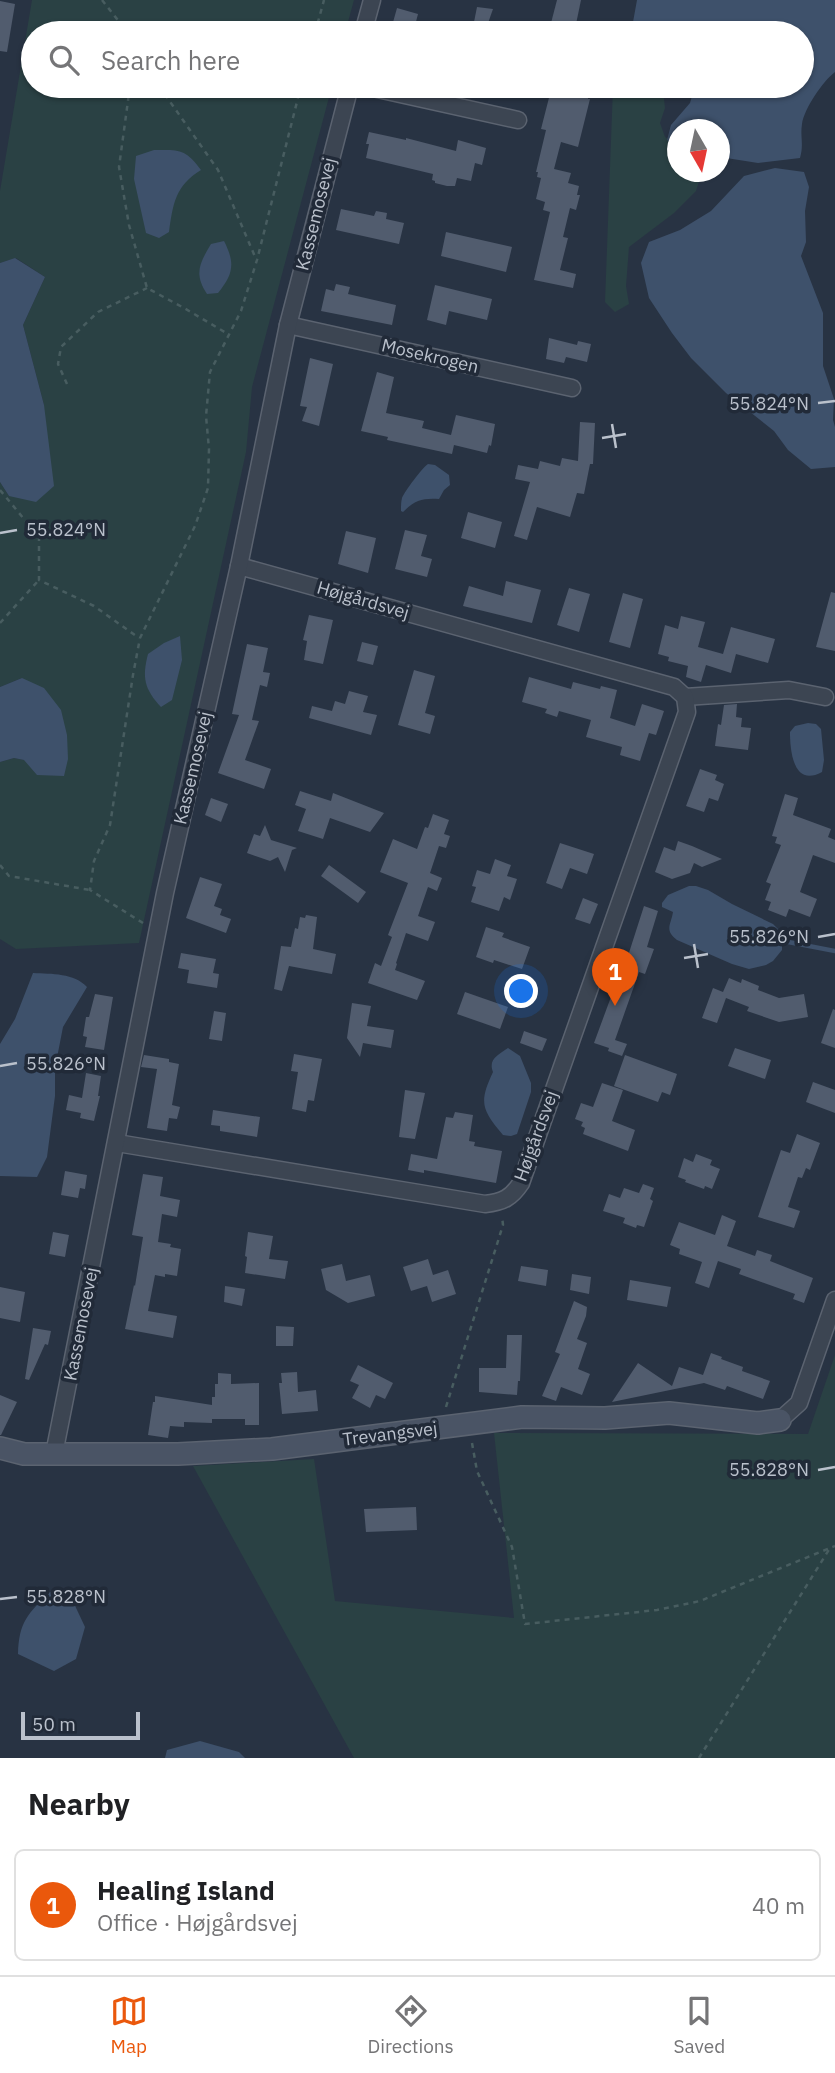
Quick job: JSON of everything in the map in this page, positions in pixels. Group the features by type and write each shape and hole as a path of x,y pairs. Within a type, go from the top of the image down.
{"street":[{"path":"366,21 372,0"},
{"name":"Kassemosevej","path":"54,1454 158,934 239,566 288,325 347,98"},
{"path":"419,98 518,120"},
{"name":"Mosekrogen","path":"288,325 572,388"},
{"name":"Højgårdsvej","path":"239,566 674,687 685,697 687,712 521,1183 512,1196 500,1202"},
{"path":"685,697 789,690 825,697"},
{"path":"117,1143 485,1203 500,1202"},
{"path":"780,1420 799,1403 835,1300"},
{"name":"Trevangsvej","path":"0,1448 24,1454 178,1454 272,1449 522,1417 605,1418 669,1413 758,1423 780,1420"}],"path":[{"path":"102,0 119,21"},
{"path":"318,21 324,0"},
{"path":"128,98 119,167 129,225 147,288 228,334"},
{"path":"167,98 218,170 257,260"},
{"path":"90,890 94,861 110,825 140,639 195,526 208,488 206,416 210,372 241,311 257,260 298,98"},
{"path":"66,384 58,364 61,346 98,312 147,288"},
{"path":"0,490 39,537 39,580 0,623"},
{"path":"39,580 94,606 140,639"},
{"path":"0,865 9,876 90,890 158,934"},
{"path":"441,1427 503,1225 500,1202"},
{"path":"463,1424 473,1445 477,1471 512,1547 525,1624 657,1610 700,1601 835,1546"},
{"path":"699,1758 830,1548"}],"green space":[{"path":"32,0 354,0 348,21 28,21"},
{"path":"21,66 21,98 329,98 252,387 246,452 139,943 16,949 0,939 0,762 14,758 24,760 22,678 0,687 0,482 9,496 44,405 23,325 45,277 16,258 0,263 0,191"},
{"path":"613,98 664,98 665,108 660,123 667,138 667,182 699,182 696,191 674,213 629,247 626,286 629,304 615,312 605,302"},
{"path":"835,1355 835,1758 354,1758 193,1466 314,1459 335,1601 514,1618 494,1433 808,1434"}],"water":[{"path":"637,0 835,0 835,72 814,97 814,21 633,21"},
{"path":"691,98 813,98 802,124 800,158 758,163 730,159 730,119 676,119"},
{"path":"154,150 186,154 201,170 181,189 174,204 169,232 159,238 146,233 134,179 136,156"},
{"path":"775,168 804,172 809,187 805,211 806,242 801,256 823,313 823,366 834,399 835,467 811,469 788,450 774,431 726,393 691,358 649,298 641,263 649,242 680,230 711,211 744,176"},
{"path":"224,241 230,256 230,274 218,293 207,294 200,281 201,263 211,244"},
{"path":"15,258 45,277 23,325 44,405 54,486 36,502 9,496 0,482 0,263"},
{"path":"428,464 435,465 449,475 450,485 439,499 420,501 401,511 404,495"},
{"path":"180,636 182,660 172,700 161,707 146,682 148,654"},
{"path":"22,678 44,688 61,710 67,735 68,759 64,776 37,775 24,760 14,758 0,762 0,687"},
{"path":"816,724 821,729 824,760 822,772 812,776 805,775 795,765 790,740 790,732 795,726"},
{"path":"689,886 708,890 773,924 782,933 782,950 773,961 749,969 677,940 669,930 673,912 662,907 662,903 668,895"},
{"path":"33,973 69,977 87,987 63,1027 55,1068 55,1096 47,1157 37,1177 0,1176 0,1044 15,1019"},
{"path":"508,1048 520,1056 531,1083 531,1092 517,1134 511,1136 503,1135 484,1105 493,1072 493,1061"},
{"path":"50,1592 70,1595 85,1627 76,1659 54,1671 18,1654 20,1633 26,1619"},
{"path":"200,1741 239,1752 245,1758 165,1758 167,1750"}],"building":[{"path":"557,0 581,0 577,21 552,21"},
{"path":"0,1 15,4 7,52 0,51"},
{"path":"477,7 493,9 489,21 474,21"},
{"path":"397,8 418,14 416,21 393,21"},
{"path":"549,98 590,99 578,147 561,142 554,169 571,173 568,183 579,186 577,195 580,195 576,210 570,208 563,237 568,238 560,270 576,274 573,288 534,280 550,212 543,210 545,202 536,199 541,178 537,177 536,172 546,130 541,129"},
{"path":"369,132 456,151 458,140 486,148 482,165 475,163 471,181 457,178 455,186 447,186 435,183 432,180 433,174 366,158"},
{"path":"341,209 374,216 376,211 387,213 386,219 404,223 399,244 336,230"},
{"path":"446,232 512,247 506,272 441,256"},
{"path":"336,284 350,287 348,294 396,305 392,325 321,311 326,289 334,291"},
{"path":"435,285 492,299 487,320 449,311 446,325 427,320"},
{"path":"549,338 577,345 578,341 591,344 587,362 566,357 564,363 546,359"},
{"path":"310,358 333,364 319,426 302,421 307,407 300,406"},
{"path":"377,372 394,377 386,413 424,421 422,428 451,435 456,415 495,424 487,453 454,445 452,454 387,440 388,437 361,431"},
{"path":"580,422 595,423 593,464 590,464 584,494 577,493 570,517 537,507 527,540 514,536 530,482 515,479 518,465 538,469 540,461 560,466 562,458 578,461"},
{"path":"468,512 502,522 495,548 461,538"},
{"path":"405,530 427,535 421,556 432,559 427,577 395,569"},
{"path":"346,531 376,538 368,573 338,564"},
{"path":"506,581 541,590 532,623 463,606 469,586 503,596"},
{"path":"569,588 590,594 579,632 557,625"},
{"path":"831,592 835,593 835,651 816,647"},
{"path":"623,593 643,599 630,648 609,642"},
{"path":"309,615 333,620 323,664 304,660 307,641 303,640"},
{"path":"681,616 705,622 698,647 723,654 731,627 775,639 768,663 736,654 731,673 706,665 701,682 686,677 688,666 668,661 669,657 658,654 665,625 678,629"},
{"path":"362,642 378,646 373,665 357,661"},
{"path":"247,644 268,648 263,672 270,673 267,687 260,685 252,720 259,721 245,760 271,769 264,789 218,773 239,715 232,714"},
{"path":"414,670 435,676 425,713 435,716 430,734 398,725"},
{"path":"529,677 571,689 573,682 617,690 610,718 635,726 642,704 664,711 656,735 649,733 640,761 620,755 622,747 586,737 591,720 559,711 557,717 545,713 547,709 522,702"},
{"path":"349,691 368,696 363,712 377,715 371,735 309,718 312,706 332,711 335,701 345,704"},
{"path":"737,704 736,717 742,718 741,727 751,728 748,750 715,746 724,705"},
{"path":"700,769 717,775 715,780 724,784 718,801 709,798 704,812 686,806"},
{"path":"300,791 331,801 333,793 384,813 370,832 330,818 323,839 298,831 306,809 295,805"},
{"path":"785,794 798,798 793,815 831,829 828,837 835,840 835,863 813,855 800,892 817,899 810,917 789,909 786,917 768,910 771,902 765,900 771,884 766,882 781,845 775,843 777,837 772,836"},
{"path":"211,798 228,804 221,822 205,815"},
{"path":"433,814 449,820 444,834 450,836 446,848 439,846 430,873 442,878 437,891 428,887 418,916 435,922 428,941 406,933 395,970 425,981 417,1000 368,983 375,963 381,966 392,937 388,935 408,883 380,872 393,839 417,849"},
{"path":"265,825 271,840 297,848 292,850 285,872 278,857 270,861 247,853 254,834 260,836"},
{"path":"678,841 722,859 702,867 694,863 690,873 672,879 655,872 664,847 675,851"},
{"path":"560,843 594,854 587,874 570,868 562,889 546,883"},
{"path":"495,859 511,865 507,876 517,879 510,900 504,897 499,911 471,902 476,887 472,886 477,870 490,874"},
{"path":"329,865 366,892 358,903 321,876"},
{"path":"200,877 222,884 214,906 222,909 220,915 231,919 226,933 186,918"},
{"path":"583,898 598,904 590,924 575,919"},
{"path":"644,906 658,911 647,947 654,949 645,974 639,972 615,1040 627,1044 622,1056 594,1043 615,986 618,987"},
{"path":"306,915 317,917 313,949 336,954 332,974 289,966 282,991 274,989 281,946 291,947 300,917 305,918"},
{"path":"486,927 504,933 502,937 530,947 522,969 476,957"},
{"path":"181,953 216,959 213,973 219,974 217,988 187,983 189,970 178,968"},
{"path":"729,978 741,983 742,979 759,986 758,990 779,998 804,994 808,1017 779,1022 747,1011 749,1007 726,998 717,1023 702,1018 713,988 723,992"},
{"path":"465,992 508,1007 500,1029 457,1014"},
{"path":"95,994 113,997 104,1050 85,1047 87,1037 83,1036 86,1017 89,1017"},
{"path":"352,1003 371,1006 367,1026 394,1030 391,1048 363,1043 360,1057 347,1038"},
{"path":"833,1009 835,1010 835,1048 821,1043"},
{"path":"214,1011 226,1013 222,1041 209,1039"},
{"path":"524,1031 547,1039 542,1051 520,1043"},
{"path":"735,1048 771,1060 765,1079 728,1066"},
{"path":"294,1054 322,1059 314,1101 308,1100 306,1112 292,1109 298,1072 291,1071"},
{"path":"144,1055 169,1059 169,1062 179,1064 172,1105 180,1107 177,1119 169,1118 167,1131 147,1128 157,1069 141,1067"},
{"path":"625,1055 677,1074 670,1095 662,1092 658,1102 614,1086"},
{"path":"86,1073 101,1076 94,1121 80,1118 81,1113 66,1110 69,1095 82,1098"},
{"path":"813,1082 835,1090 835,1113 806,1102"},
{"path":"602,1083 623,1090 612,1121 635,1130 628,1151 583,1134 583,1122 575,1119 581,1103 593,1107"},
{"path":"405,1090 425,1093 415,1139 399,1137"},
{"path":"213,1110 260,1117 257,1137 220,1131 220,1126 211,1125"},
{"path":"455,1112 473,1115 469,1141 475,1142 474,1146 502,1151 496,1183 424,1170 424,1173 408,1170 411,1154 437,1159 446,1117 453,1118"},
{"path":"797,1134 820,1143 810,1170 806,1168 802,1178 798,1177 788,1207 800,1211 794,1228 758,1217 781,1150 790,1153"},
{"path":"696,1154 712,1160 710,1165 720,1169 712,1189 705,1186 704,1189 678,1177 684,1158 693,1162"},
{"path":"65,1171 87,1175 85,1189 80,1188 78,1198 61,1195"},
{"path":"143,1174 163,1177 160,1196 180,1200 177,1217 162,1214 158,1242 181,1249 177,1276 155,1275 148,1311 177,1316 173,1338 125,1329 143,1237 132,1235"},
{"path":"643,1184 654,1188 650,1199 653,1201 644,1227 637,1225 636,1228 623,1223 625,1218 603,1211 609,1194 620,1198 624,1188 639,1193"},
{"path":"722,1215 736,1221 727,1246 755,1256 757,1250 772,1255 770,1261 813,1278 804,1303 793,1299 795,1294 739,1274 741,1269 718,1261 709,1288 695,1283 702,1262 679,1254 680,1249 670,1245 679,1222 715,1235"},
{"path":"53,1232 69,1235 65,1257 49,1254"},
{"path":"248,1232 273,1236 269,1259 288,1261 285,1279 245,1273"},
{"path":"428,1259 433,1275 448,1270 456,1294 432,1302 427,1286 411,1291 403,1267"},
{"path":"342,1264 346,1281 370,1275 375,1296 348,1303 326,1290 321,1269"},
{"path":"521,1266 548,1270 546,1286 518,1281"},
{"path":"572,1274 591,1277 589,1294 570,1290"},
{"path":"630,1280 671,1287 667,1307 627,1300"},
{"path":"225,1286 245,1289 242,1306 224,1302"},
{"path":"0,1287 25,1292 20,1322 0,1318"},
{"path":"574,1301 587,1307 577,1339 587,1343 578,1369 590,1374 582,1395 561,1387 556,1401 542,1396 560,1354 555,1352"},
{"path":"276,1326 294,1327 293,1346 276,1346"},
{"path":"33,1328 51,1331 48,1345 45,1344 29,1380 25,1379"},
{"path":"507,1335 522,1335 517,1395 479,1392 479,1368 506,1368"},
{"path":"711,1353 743,1367 742,1371 770,1381 763,1399 727,1386 725,1390 704,1383 612,1402 638,1363 672,1386 679,1367 703,1375"},
{"path":"358,1365 393,1383 385,1399 376,1395 370,1408 352,1398 359,1385 350,1381"},
{"path":"297,1372 298,1392 316,1390 318,1411 282,1414 279,1383 282,1383 281,1373"},
{"path":"218,1373 231,1374 231,1384 259,1383 259,1425 245,1425 245,1419 212,1419 212,1423 184,1422 184,1427 170,1426 168,1438 148,1435 155,1396 212,1405"},
{"path":"0,1395 17,1402 1,1435 0,1435"},
{"path":"416,1507 417,1530 366,1532 364,1509"}],"waterway":[{"path":"783,941 835,951"}],"place":[{"name":"Healing Island","path":"615,1006"}]}
